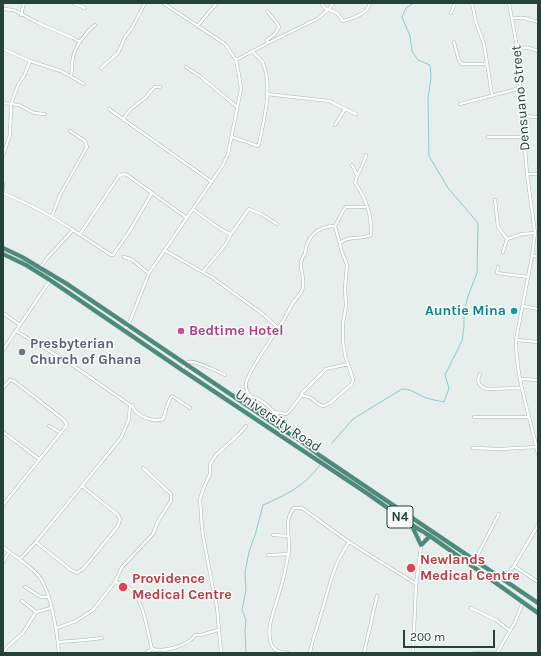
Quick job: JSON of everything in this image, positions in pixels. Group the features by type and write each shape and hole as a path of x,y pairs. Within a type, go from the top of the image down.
{"highway":[{"name":"University Road","path":"3,248 40,268 51,278 123,330 430,536 538,612"},
{"name":"University Road","path":"3,254 51,278 128,326 297,438 314,452 538,603"},
{"path":"412,525 421,545 430,536"}],"street":[{"path":"21,14 24,3"},
{"path":"73,3 85,8"},
{"path":"101,68 118,53 125,36 132,28 146,3"},
{"path":"123,330 128,326 149,273 223,165 228,154 241,89 236,60 225,44 163,3"},
{"path":"198,25 217,3"},
{"path":"321,3 325,8 337,13 343,21 352,19 365,12 369,8 370,3"},
{"path":"236,60 317,19 329,9 333,3"},
{"path":"451,13 455,3"},
{"path":"472,3 476,22 484,44 492,95"},
{"name":"Densuano Street","path":"508,3 517,47 527,174 535,233 516,340 516,354 522,388 538,454"},
{"path":"3,9 14,10 80,42"},
{"path":"267,11 279,27 275,34 267,40 268,43"},
{"path":"512,18 524,18 538,22"},
{"path":"71,76 73,56 80,42 95,25"},
{"path":"454,42 459,61 462,64 487,64"},
{"path":"517,47 529,48 538,51"},
{"path":"3,49 30,61 57,69 84,84"},
{"path":"232,137 258,146 265,116 267,86 263,63 252,51"},
{"path":"3,155 10,135 11,104 18,85 24,76 30,61"},
{"path":"186,67 201,77 237,108"},
{"path":"124,120 126,114 146,97 154,87 160,87"},
{"path":"460,104 521,88"},
{"path":"267,94 329,101 356,114"},
{"path":"3,103 19,105 34,113 45,114"},
{"path":"109,109 138,128 212,182"},
{"path":"335,125 345,109"},
{"path":"522,116 538,117"},
{"path":"52,216 60,195 87,146 85,141 70,131"},
{"path":"488,137 524,137"},
{"path":"340,243 345,239 371,235 370,216 364,197 355,183 357,175 364,164 366,155"},
{"path":"352,165 357,175"},
{"path":"80,234 119,176 124,174 187,218"},
{"path":"527,174 538,174"},
{"path":"3,183 3,188"},
{"path":"3,193 52,216 100,249 112,255 129,232 152,193"},
{"path":"495,200 496,220 498,227 507,239"},
{"path":"302,396 311,398 320,405 324,406 330,403 352,384 353,379 345,355 343,341 347,265 335,226 346,207 366,207"},
{"path":"203,272 226,244 231,234 249,209 261,214 277,224"},
{"path":"193,210 214,223 226,234 231,234"},
{"path":"534,219 538,218"},
{"path":"297,438 274,412 262,402 248,394 246,383 261,355 278,328 285,321 291,306 302,289 303,273 300,261 305,254 305,248 310,238 318,230 335,226"},
{"path":"40,268 73,230"},
{"path":"507,239 522,234 535,233"},
{"path":"503,252 507,239"},
{"path":"164,250 203,272 236,294 278,328"},
{"path":"532,256 538,256"},
{"path":"124,258 133,259 141,269 149,273"},
{"path":"498,266 497,273 528,277"},
{"path":"3,350 51,278"},
{"path":"523,306 538,308"},
{"path":"3,314 20,325"},
{"path":"16,331 68,362 130,405 137,413 152,420 163,419 168,401 172,396 190,408"},
{"path":"516,340 538,342"},
{"path":"182,370 189,361 201,364 225,375"},
{"path":"274,412 286,414 302,396 300,394 326,369 348,364"},
{"path":"480,374 478,383 487,389 522,388"},
{"path":"521,379 538,380"},
{"path":"3,388 10,380 14,381 66,422 67,425 3,505"},
{"path":"20,559 36,542 121,438 129,419 130,405"},
{"path":"474,417 529,417"},
{"path":"49,426 61,432"},
{"path":"221,653 217,607 202,530 200,499 210,474 210,464 216,455 246,426"},
{"path":"3,432 39,459"},
{"path":"473,448 500,449 537,447"},
{"path":"56,628 76,621 93,610 115,582 122,567 153,534 158,521 171,501 171,494 143,468"},
{"path":"36,542 71,570 77,573 84,568 119,524 120,519 118,515 82,486"},
{"path":"288,653 279,652 273,647 269,636 271,622 289,554 288,520 290,513 294,508 302,508 349,542 416,584"},
{"path":"475,560 499,514"},
{"path":"501,585 502,580 514,566 537,530 538,526"},
{"path":"413,653 416,584 423,532"},
{"path":"273,535 288,536"},
{"path":"310,653 332,574 340,555 349,542"},
{"path":"3,547 20,559 40,578 51,608 56,628 59,653"},
{"path":"3,562 9,552"},
{"path":"268,555 289,554"},
{"path":"514,566 538,582"},
{"path":"115,582 128,587 137,599 149,630 152,649"},
{"path":"24,588 41,597 48,597"},
{"path":"364,653 377,596"},
{"path":"22,601 36,612"},
{"path":"474,653 496,653 510,631 523,602"},
{"path":"3,653 7,647 23,633 36,612 51,608"},
{"path":"471,608 496,620 510,631"},
{"path":"146,653 152,649 159,651 169,649 187,643 194,638 195,635 207,634 218,630"},
{"path":"58,642 102,638"}],"waterway":[{"path":"332,443 353,419 402,389 407,389 421,396 444,402 449,388 445,375 462,341 464,312 468,296 477,273 478,223 448,188 429,156 428,99 431,77 430,65 418,60 412,51 410,36 402,17 406,8 414,3"},
{"path":"246,653 246,620 242,610 246,590 245,572 249,552 263,505 294,489 308,479 320,465"}],"place":[{"name":"Auntie Mina","path":"514,311"},
{"name":"Bedtime Hotel","path":"181,331"},
{"name":"Presbyterian Church of Ghana","path":"22,352"},
{"name":"Newlands Medical Centre","path":"411,568"},
{"name":"Providence Medical Centre","path":"123,587"}]}
